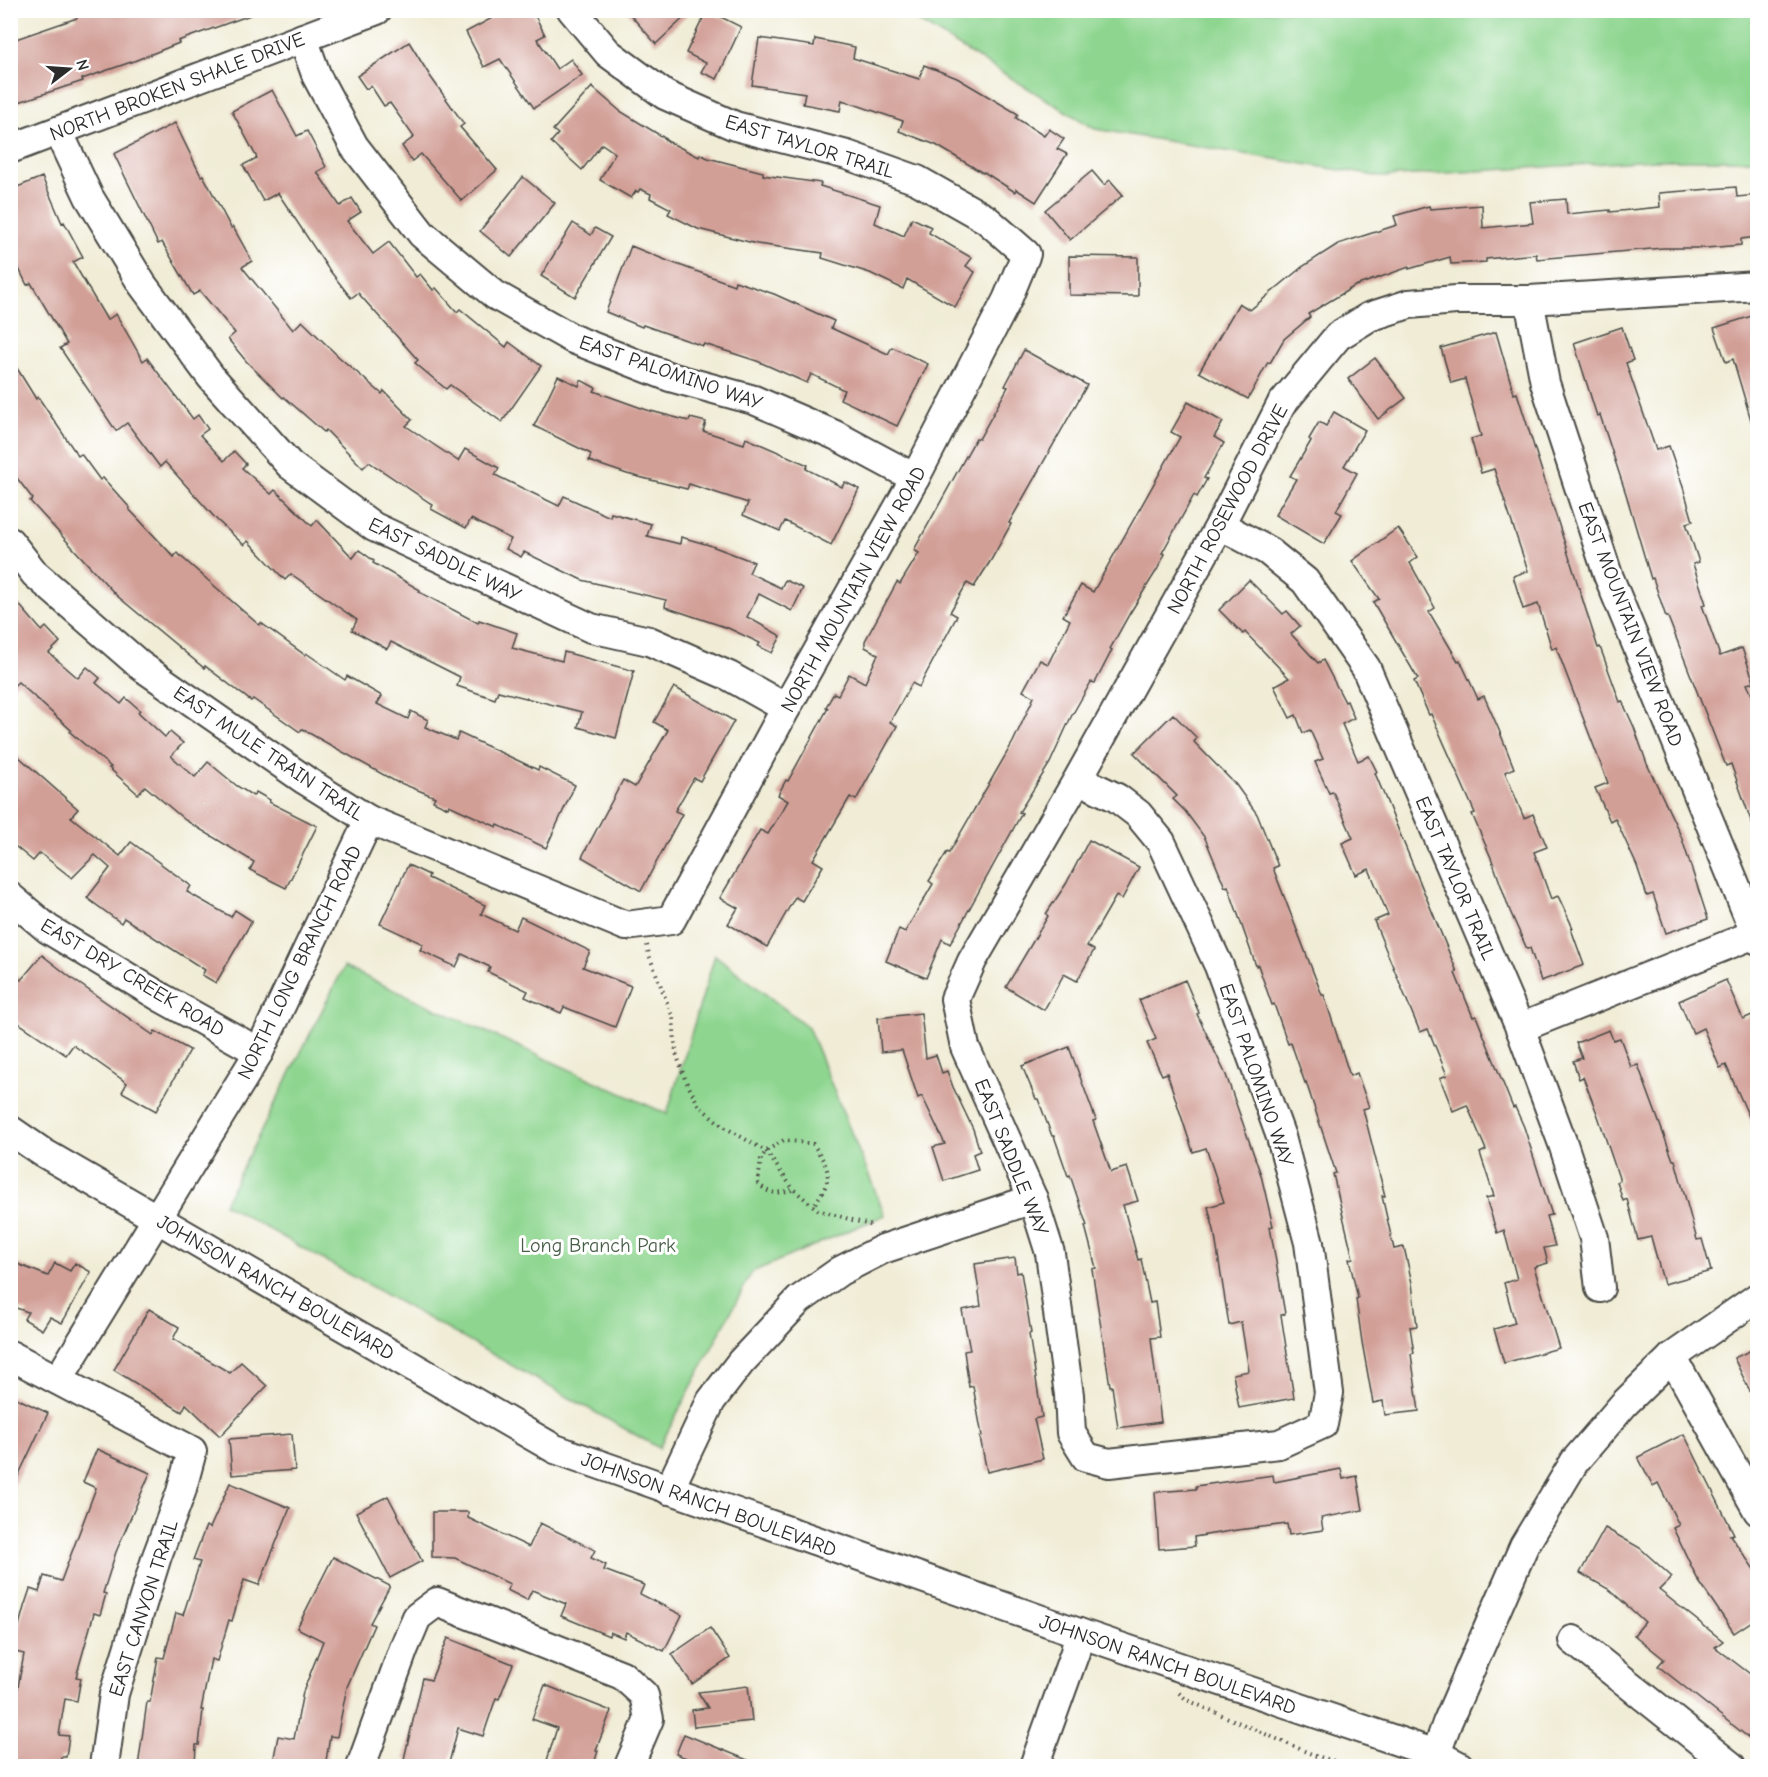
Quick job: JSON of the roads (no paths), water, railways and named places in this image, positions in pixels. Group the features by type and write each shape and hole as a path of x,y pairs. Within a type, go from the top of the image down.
{"street":[{"name":"NORTH BROKEN SHALE DRIVE","path":"10,149 378,10"},
{"name":"EAST TAYLOR TRAIL","path":"572,10 608,53 665,94 735,126 847,155 917,180 986,219 1026,254"},
{"name":"EAST PALOMINO WAY","path":"303,39 317,77 354,146 422,234 495,295 573,339 670,377 754,400 835,435 915,478"},
{"name":"EAST SADDLE WAY","path":"58,131 89,196 142,284 211,377 290,465 374,527 591,628 649,641 729,676 786,708"},
{"name":"NORTH MOUNTAIN VIEW ROAD","path":"658,922 786,708 915,478 1007,300 1026,254"},
{"name":"NORTH ROSEWOOD DRIVE","path":"955,999 972,961 1220,525 1281,405 1338,336 1369,317 1409,304 1456,300 1529,300 1758,286"},
{"name":"EAST MOUNTAIN VIEW ROAD","path":"1529,300 1545,383 1608,575 1756,937"},
{"name":"EAST TAYLOR TRAIL","path":"1220,525 1268,551 1305,581 1366,668 1520,1028 1563,1144 1594,1238 1600,1288"},
{"name":"EAST MULE TRAIN TRAIL","path":"10,542 35,574 141,666 305,780 369,820 626,926 658,922"},
{"name":"EAST PALOMINO WAY","path":"1078,778 1117,798 1138,814 1161,842 1223,976 1281,1137 1309,1243 1329,1393 1323,1424 1279,1444 1109,1463 1086,1457"},
{"name":"NORTH LONG BRANCH ROAD","path":"58,1380 259,1052 369,820"},
{"name":"EAST DRY CREEK ROAD","path":"10,897 48,929 162,998 259,1052"},
{"path":"1520,1028 1756,937"},
{"name":"EAST SADDLE WAY","path":"955,999 965,1047 1033,1199 1050,1253 1070,1395 1071,1433 1086,1457"},
{"name":"JOHNSON RANCH BOULEVARD","path":"10,1130 42,1152 156,1219 379,1345 555,1449 1447,1760"},
{"path":"669,1490 711,1401 741,1362 799,1300 840,1271 890,1247 1033,1199"},
{"path":"1447,1760 1447,1723 1524,1546 1575,1461 1624,1404 1672,1357 1758,1297"},
{"path":"10,1354 58,1380"},
{"path":"1672,1357 1758,1511"},
{"name":"EAST CANYON TRAIL","path":"58,1380 192,1451 181,1492 157,1556 114,1694 104,1767"},
{"path":"361,1767 417,1617 437,1602 622,1676 644,1695 649,1719 629,1767"},
{"path":"1034,1767 1075,1652 1079,1633"},
{"path":"1573,1640 1731,1767"}],"park label":[{"name":"Long Branch Park","path":"598,1245"}]}
